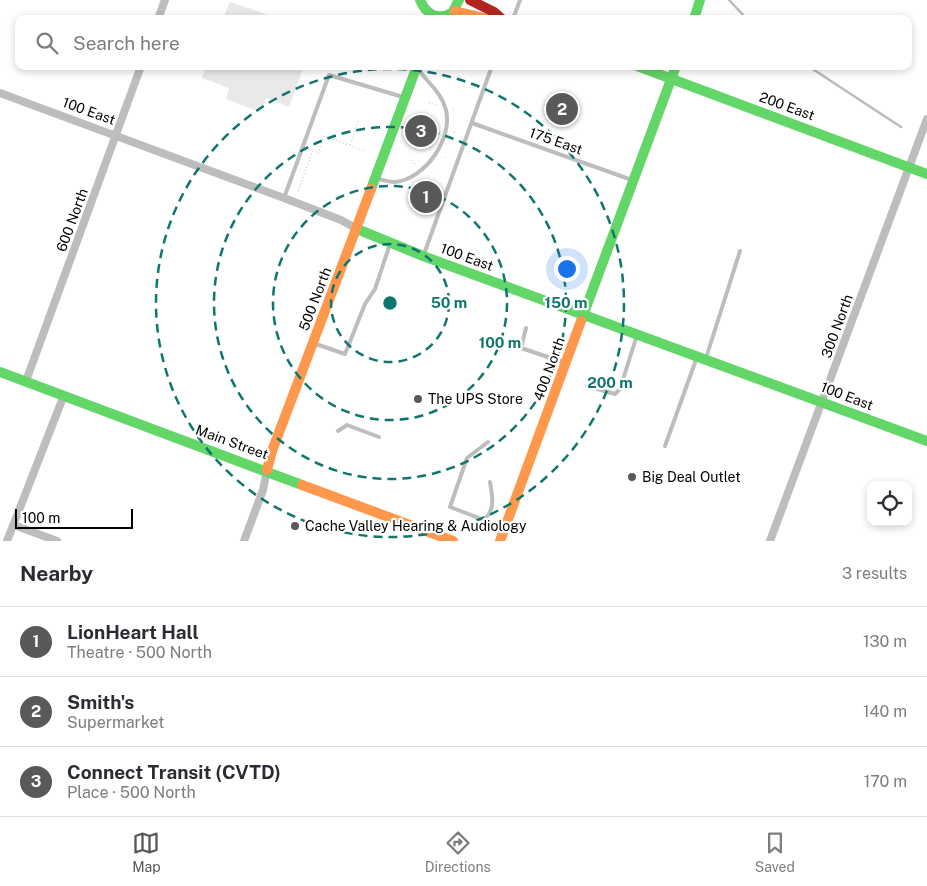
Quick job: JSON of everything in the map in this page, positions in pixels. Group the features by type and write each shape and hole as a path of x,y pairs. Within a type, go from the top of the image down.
{"main road":[{"path":"448,15 455,11 459,0"},
{"path":"470,0 495,15"},
{"path":"695,15 700,0"},
{"path":"421,2 430,15"},
{"path":"421,2 422,15"},
{"path":"455,11 472,15"},
{"name":"500 North","path":"267,470 272,451 416,70"},
{"name":"200 East","path":"648,70 927,174"},
{"name":"400 North","path":"500,541 674,70"},
{"name":"100 East","path":"357,229 423,256 638,333 927,441"},
{"name":"Main Street","path":"0,372 267,470 453,541"}],"street":[{"path":"159,15 165,0"},
{"name":"600 North","path":"26,381 140,70"},
{"name":"100 East","path":"0,93 284,198 357,229"},
{"name":"300 North","path":"770,541 927,119"},
{"path":"7,541 64,395"},
{"name":"500 North","path":"244,541 263,490 267,470"},
{"path":"14,525 57,541"}],"lane":[{"path":"514,15 520,0"},
{"path":"376,178 392,182 407,178 433,158 445,138 447,118 444,104 438,92 420,70"},
{"path":"423,256 491,70"},
{"path":"284,198 329,75 405,98"},
{"name":"175 East","path":"472,123 634,180"},
{"path":"313,344 345,354 366,304 375,289 390,243"},
{"path":"666,446 702,357 740,251"},
{"path":"526,328 521,348 566,363"},
{"path":"588,386 616,394 620,389 638,333"},
{"path":"338,431 347,425 379,437"},
{"path":"488,442 467,458 450,507 484,520 493,499 490,482"}],"path":[{"path":"429,103 438,105"},
{"path":"349,145 359,119"},
{"path":"433,130 439,131"},
{"path":"298,191 313,150 318,153 324,136 365,151"},
{"path":"427,145 432,149"},
{"path":"412,160 416,166"}],"shaded area":[{"path":"230,2 268,15 225,15"},
{"path":"205,70 303,70 289,107 266,98 261,112 226,99 229,88 202,78"}],"waterway":[{"path":"729,0 743,15"},
{"path":"814,70 901,127"}],"traffic: fast":[{"path":"420,0 425,9 433,15"},
{"path":"447,15 452,13 459,0"},
{"path":"695,15 700,0"},
{"path":"371,189 416,70"},
{"path":"648,70 927,174"},
{"path":"581,321 675,70"},
{"path":"357,229 423,256 927,441"},
{"path":"0,372 302,485"}],"traffic: slow":[{"path":"455,11 472,15"},
{"path":"267,470 272,451 371,189"},
{"path":"500,541 581,321"},
{"path":"302,485 453,541"}],"traffic: jam":[{"path":"470,0 497,15"}],"place":[{"name":"Smith's","path":"562,109"},
{"name":"Connect Transit (CVTD)","path":"421,131"},
{"name":"LionHeart Hall","path":"426,197"},
{"name":"The UPS Store","path":"418,399"},
{"name":"Big Deal Outlet","path":"632,477"},
{"name":"Cache Valley Hearing & Audiology","path":"295,526"}]}
